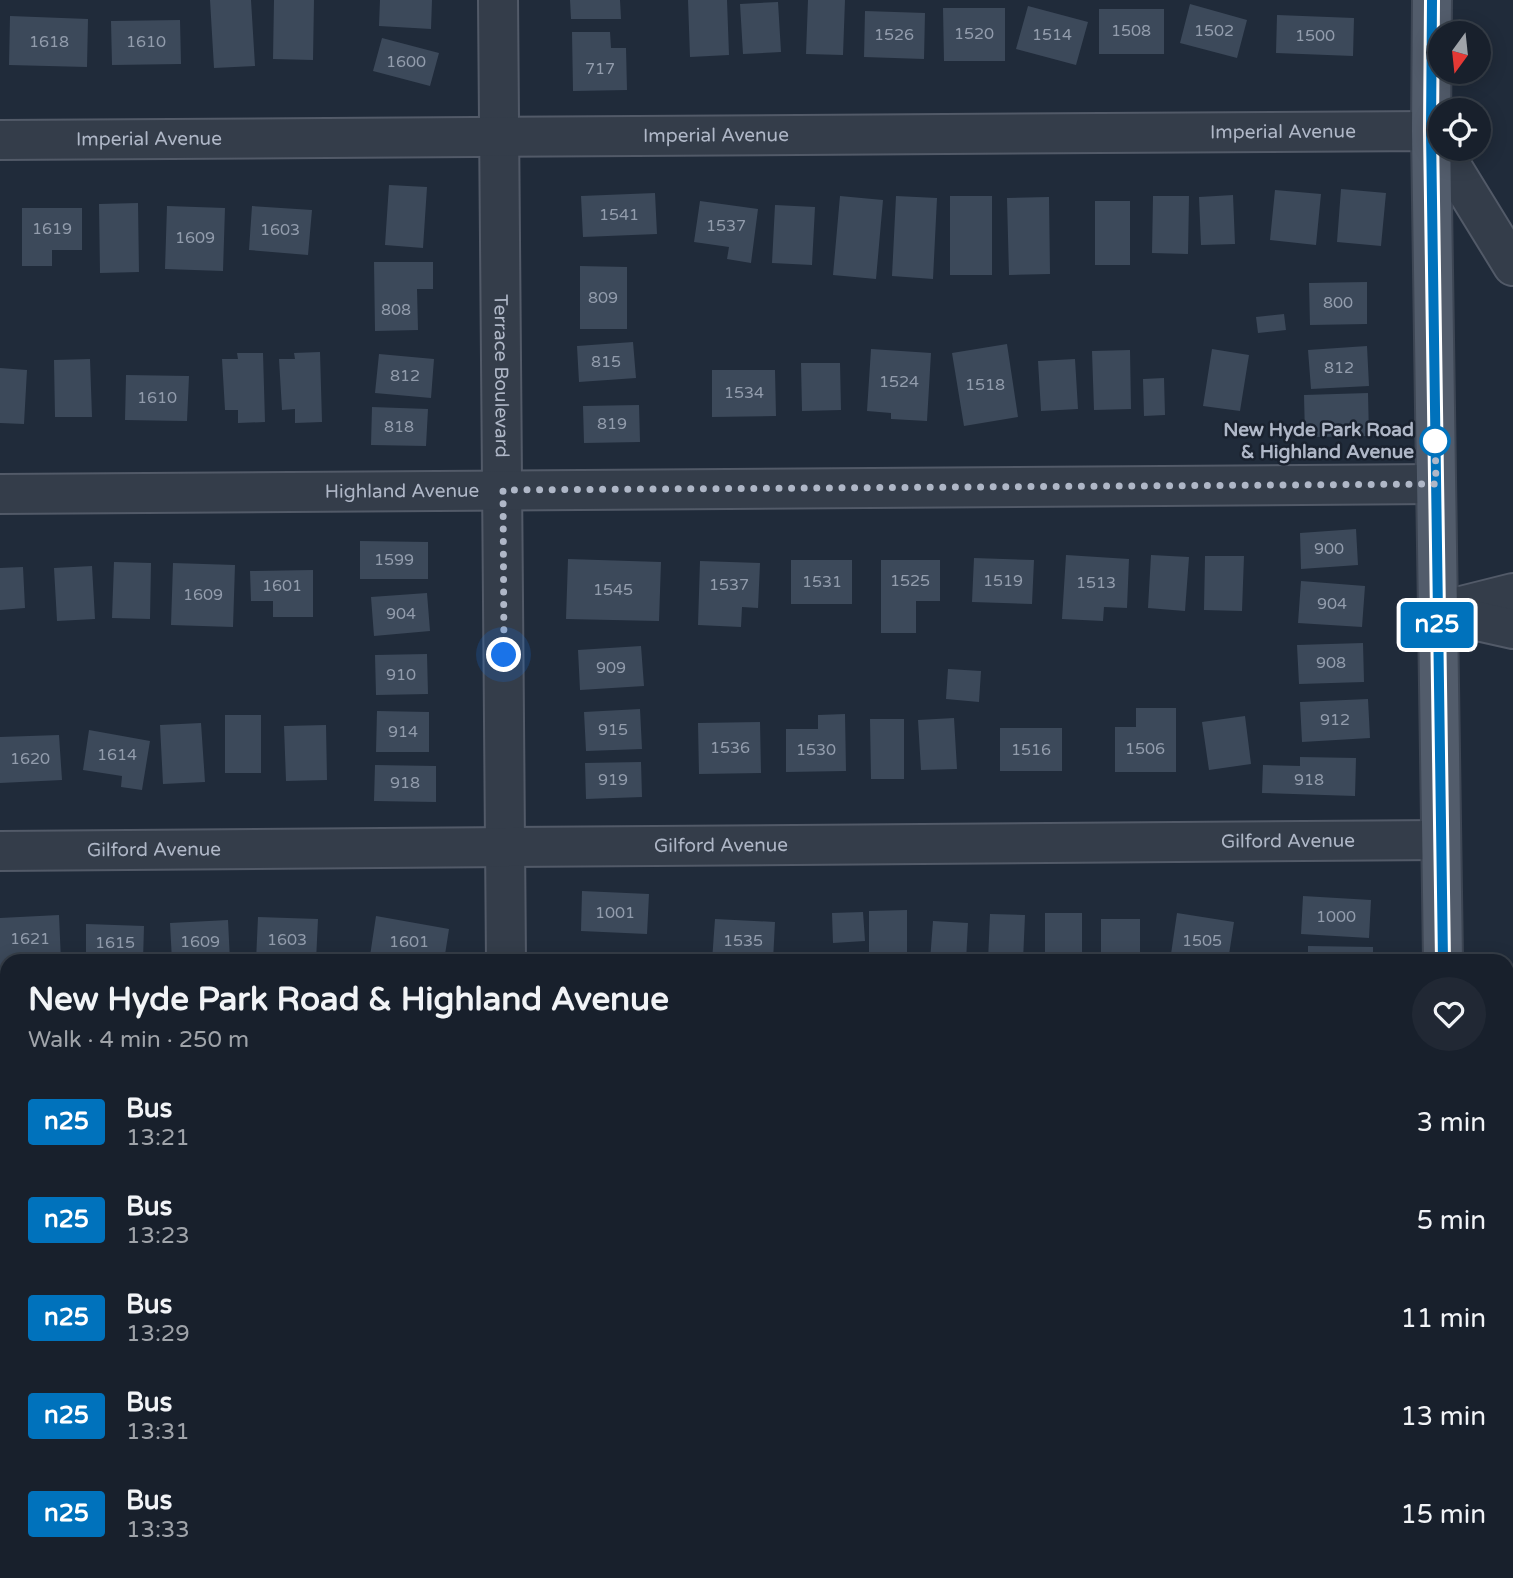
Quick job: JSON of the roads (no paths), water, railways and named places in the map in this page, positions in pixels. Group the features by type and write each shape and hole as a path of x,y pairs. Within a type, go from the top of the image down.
{"main road":[{"path":"1432,0 1436,98"},
{"path":"1438,161 1436,484 1443,954"}],"street":[{"name":"Terrace Boulevard","path":"498,0 506,954"},
{"name":"Imperial Avenue","path":"0,139 500,136 1428,142"},
{"path":"1449,161 1513,266"},
{"name":"Highland Avenue","path":"0,494 1436,484"},
{"path":"1437,612 1513,593"},
{"path":"1437,612 1513,629"},
{"name":"Gilford Avenue","path":"0,851 1441,840"}],"place":[{"name":"New Hyde Park Road & Highland Avenue","path":"1435,441"}]}
